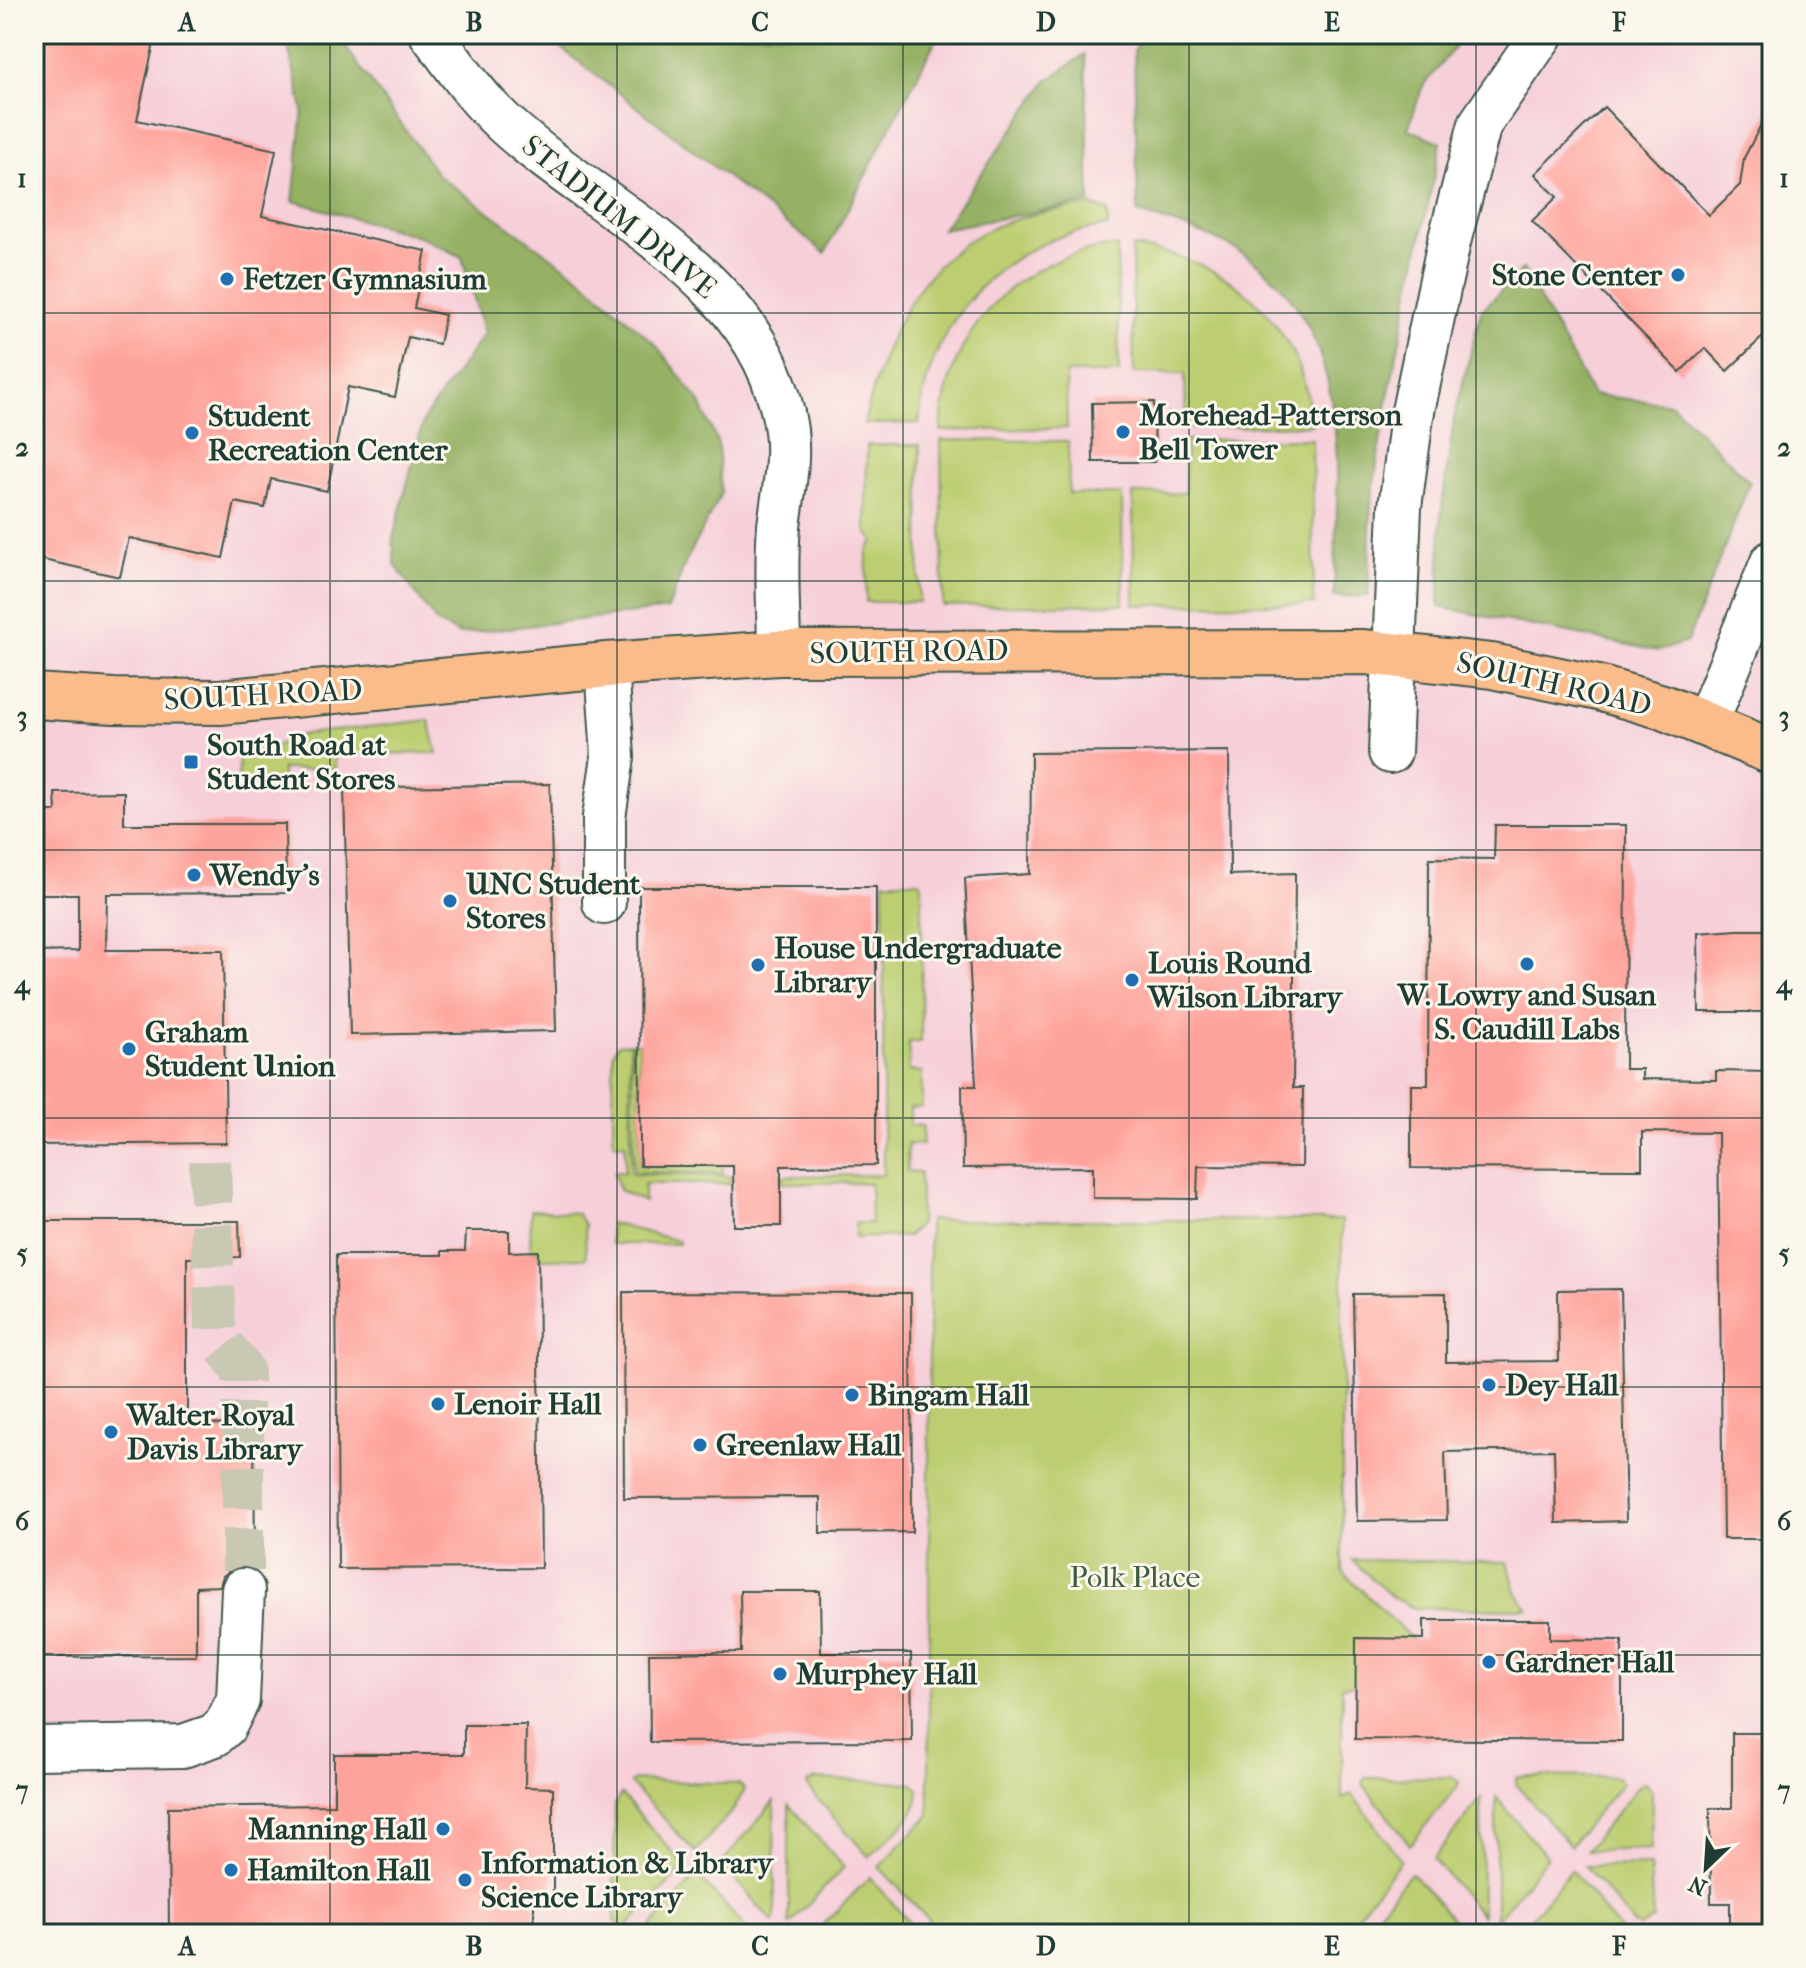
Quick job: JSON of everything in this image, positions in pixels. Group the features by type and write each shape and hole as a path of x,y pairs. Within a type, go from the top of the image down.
{"main road":[{"name":"SOUTH ROAD","path":"34,696 114,701 220,702 607,665 779,653 1161,650 1391,653 1492,666 1598,688 1706,724 1772,752"}],"street":[{"name":"STADIUM DRIVE","path":"431,34 504,123 678,257 740,319 758,344 773,377 786,431 786,490 779,527 779,653"},
{"path":"1390,752 1391,653 1400,507 1412,416 1449,242 1480,124 1542,34"},
{"path":"1706,724 1772,562"},
{"path":"604,903 604,817 613,757 607,665"},
{"path":"34,1748 183,1746 215,1735 225,1726 238,1700 243,1590"}],"shaded area":[{"path":"34,34 1772,34 1772,1934 34,1934"}],"green space":[{"path":"285,34 341,34 347,49 438,175 582,279 656,345 699,401 718,444 721,494 686,561 668,609 460,634 437,623 395,565 393,538 424,419 484,334 462,257 421,237 293,201 303,109"},
{"path":"543,34 939,34 825,253"},
{"path":"1143,34 1465,34 1422,88 1408,129 1441,142 1384,416 1371,505 1368,596 1334,597 1337,468 1334,424 1328,381 1315,341 1295,304 1266,271 1237,250 1205,235 1138,213 1134,50"},
{"path":"1085,54 1090,202 942,229 1047,81"},
{"path":"1091,205 1108,211 1108,226 1070,234 1035,247 1004,266 978,290 955,319 938,350 925,385 919,423 864,424 889,343 916,293 933,271 954,251 991,228 1033,215"},
{"path":"1117,246 1119,373 1066,373 1067,428 941,431 946,395 956,361 972,331 993,304 1018,282 1048,264 1081,252"},
{"path":"1132,247 1168,254 1201,266 1231,282 1256,302 1277,327 1294,356 1306,389 1312,425 1186,428 1185,374 1134,373"},
{"path":"1523,269 1593,395 1672,404 1750,482 1687,642 1658,651 1439,607 1441,515 1454,418 1481,311"},
{"path":"1312,439 1314,604 1134,605 1133,494 1185,493 1186,440"},
{"path":"941,440 1068,441 1069,494 1122,494 1123,604 943,606"},
{"path":"867,445 920,445 919,602 866,602 867,551 874,541 866,531"},
{"path":"429,720 437,753 335,754 335,769 282,769 282,791 238,791 239,757 250,756 304,734"},
{"path":"884,881 920,881 922,885 921,1042 909,1042 909,1071 922,1072 922,1107 910,1108 910,1125 923,1126 922,1145 908,1144 907,1171 920,1172 920,1224 908,1236 855,1238 855,1223 871,1223 870,1183 782,1183 782,1176 883,1175"},
{"path":"630,1043 631,1174 730,1176 730,1184 644,1184 644,1202 619,1190 614,1172 625,1172 625,1144 613,1143 613,1053 618,1044"},
{"path":"632,1043 639,1043 640,1166 723,1166 723,1173 634,1172"},
{"path":"531,1210 576,1213 585,1225 586,1258 538,1259 538,1251 530,1251"},
{"name":"Polk Place","path":"929,1220 1342,1220 1342,1571 1412,1639 1356,1685 1342,1686 1342,1799 1352,1794 1401,1860 1343,1934 929,1934 928,1919 879,1867 929,1816"},
{"path":"610,1223 679,1241 679,1244 611,1244"},
{"path":"1352,1560 1508,1562 1516,1592 1528,1609 1414,1608 1393,1598"},
{"path":"1453,1777 1459,1782 1456,1789 1410,1845 1363,1784 1365,1778"},
{"path":"1617,1777 1622,1783 1570,1846 1516,1784 1516,1778"},
{"path":"816,1779 912,1783 919,1790 918,1800 901,1827 869,1857 809,1789 807,1783"},
{"path":"634,1780 739,1784 745,1789 734,1809 695,1852 630,1783"},
{"path":"1645,1783 1652,1791 1651,1849 1586,1851 1639,1785"},
{"path":"621,1794 685,1866 624,1930 614,1920 615,1804"},
{"path":"1496,1797 1547,1857 1496,1921"},
{"path":"1481,1798 1482,1916 1433,1859"},
{"path":"774,1801 775,1919 773,1922 721,1864"},
{"path":"789,1805 844,1867 790,1924 789,1922"},
{"path":"1650,1865 1653,1919 1640,1927 1633,1924 1585,1866"},
{"path":"1571,1870 1623,1934 1518,1934"},
{"path":"1413,1874 1465,1934 1361,1934"},
{"path":"697,1875 747,1929 752,1934 644,1934"},
{"path":"870,1877 919,1934 814,1934"}],"building":[{"name":"Fetzer Gymnasium","path":"34,34 156,34 137,120 276,150 262,216 426,251 414,308 445,315 439,344 408,337 395,397 348,387 327,491 271,479 265,508 235,502 223,558 129,538 120,577 34,558"},
{"name":"Stone Center","path":"1772,103 1772,328 1727,371 1705,348 1680,372 1532,221 1557,197 1535,174 1604,107 1709,215 1740,185 1744,158"},
{"name":"Morehead-Patterson Bell Tower","path":"1154,402 1155,462 1093,462 1092,403"},
{"name":"Louis Round Wilson Library","path":"1229,751 1230,875 1295,873 1293,1088 1303,1088 1302,1167 1198,1166 1197,1199 1093,1198 1093,1167 963,1168 962,1086 976,1086 965,878 1030,874 1031,753"},
{"name":"UNC Student Stores","path":"550,784 556,1031 350,1035 344,788"},
{"name":"Graham Student Union","path":"124,792 124,824 285,824 286,893 107,894 106,950 223,950 226,1143 34,1145 34,952 78,951 78,894 34,894 34,811 56,811 55,793"},
{"name":"W. Lowry and Susan S. Caudill Labs","path":"1495,825 1626,825 1625,1069 1642,1069 1642,1079 1716,1080 1716,1071 1772,1072 1772,1539 1723,1539 1718,1133 1642,1132 1642,1169 1411,1168 1411,1085 1428,1085 1429,858 1494,859"},
{"name":"House Undergraduate Library","path":"639,887 876,887 876,1165 781,1166 781,1226 734,1226 733,1166 640,1166"},
{"path":"1772,930 1772,1012 1699,1012 1698,933"},
{"name":"Walter Royal Davis Library","path":"34,1221 239,1221 240,1257 187,1258 187,1424 254,1425 255,1569 233,1568 223,1576 220,1586 196,1587 196,1656 34,1657"},
{"name":"Lenoir Hall","path":"466,1231 509,1231 509,1252 538,1251 541,1568 338,1569 336,1255 442,1255 442,1251 465,1251"},
{"name":"Dey Hall","path":"1621,1289 1626,1521 1556,1523 1554,1450 1445,1452 1447,1520 1357,1521 1353,1294 1446,1293 1446,1362 1559,1361 1558,1290"},
{"path":"623,1292 911,1293 912,1532 820,1533 820,1497 624,1498"},
{"name":"Murphey Hall","path":"740,1591 820,1591 821,1653 911,1653 912,1741 650,1742 649,1653 741,1652"},
{"name":"Gardner Hall","path":"1424,1620 1550,1620 1550,1639 1622,1640 1622,1741 1355,1739 1356,1638 1424,1639"},
{"name":"Manning Hall","path":"464,1725 526,1725 525,1787 553,1788 553,1902 534,1902 534,1934 169,1934 168,1807 334,1805 334,1754 464,1754"},
{"path":"1732,1733 1772,1733 1772,1934 1730,1934 1730,1903 1711,1903 1710,1808 1732,1808"}],"tunnel":[{"path":"210,1161 215,1335 243,1370 243,1590"}],"place":[{"name":"Stone Center","path":"1678,275"},
{"name":"Fetzer Gymnasium","path":"227,279"},
{"name":"Morehead-Patterson Bell Tower","path":"1123,432"},
{"name":"Student Recreation Center","path":"192,433"},
{"name":"South Road at Student Stores","path":"191,762"},
{"name":"Wendy's","path":"194,875"},
{"name":"UNC Student Stores","path":"450,901"},
{"name":"W. Lowry and Susan S. Caudill Labs","path":"1527,964"},
{"name":"House Undergraduate Library","path":"758,965"},
{"name":"Louis Round Wilson Library","path":"1132,980"},
{"name":"Graham Student Union","path":"129,1049"},
{"name":"Dey Hall","path":"1489,1385"},
{"name":"Bingam Hall","path":"852,1395"},
{"name":"Lenoir Hall","path":"438,1404"},
{"name":"Walter Royal Davis Library","path":"111,1432"},
{"name":"Greenlaw Hall","path":"700,1445"},
{"name":"Gardner Hall","path":"1489,1662"},
{"name":"Murphey Hall","path":"780,1674"},
{"name":"Manning Hall","path":"443,1829"},
{"name":"Hamilton Hall","path":"231,1870"},
{"name":"Information & Library Science Library","path":"465,1880"}]}
